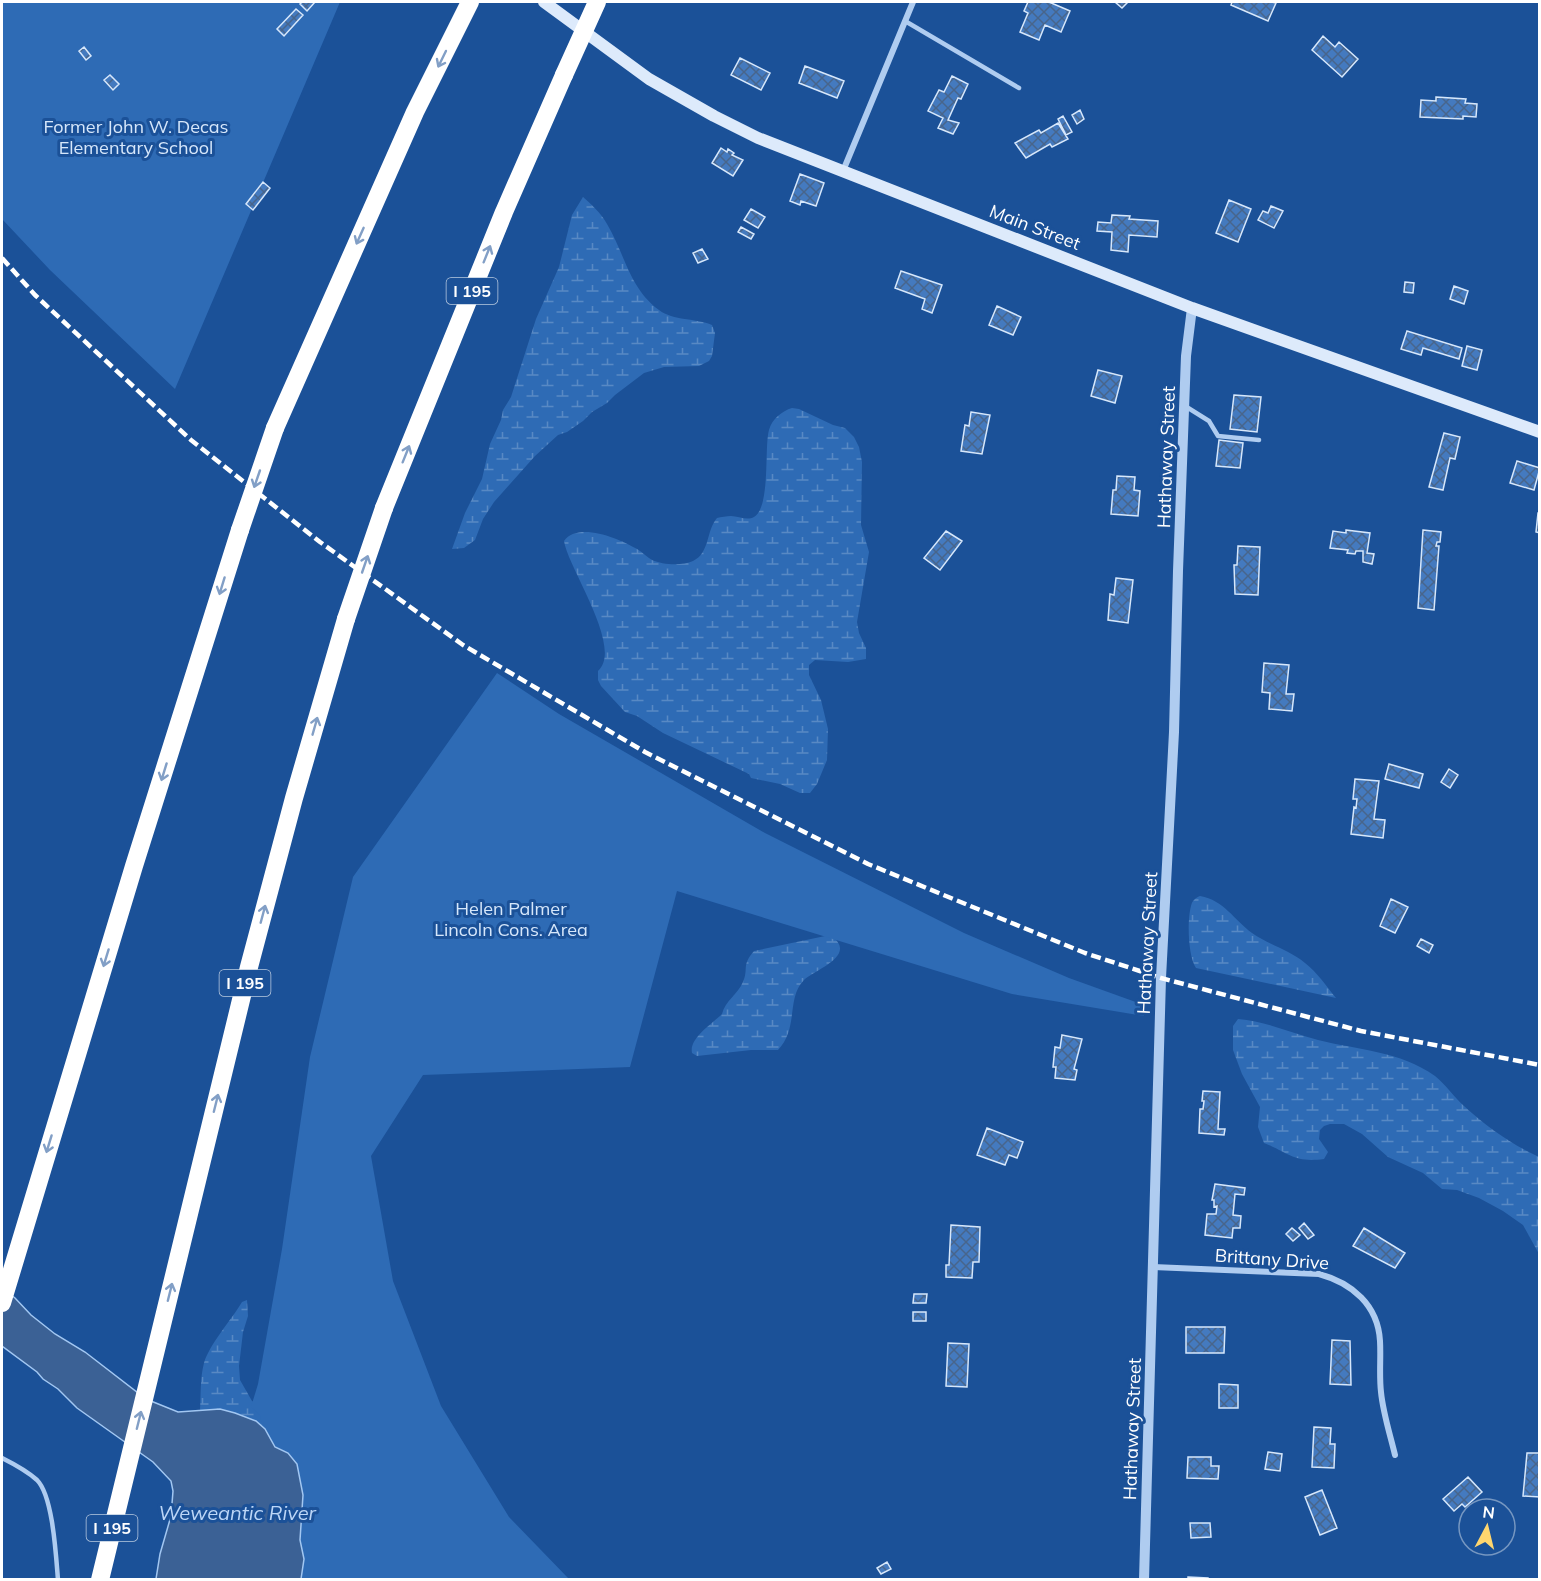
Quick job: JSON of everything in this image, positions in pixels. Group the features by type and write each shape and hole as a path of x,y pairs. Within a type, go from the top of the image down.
{"highway":[{"name":"I 195","path":"100,1580 249,967 297,787 346,620 384,508 504,212 597,2"},
{"path":"2,1303 131,877 240,530 275,428 415,112 469,4"}],"main road":[{"name":"Main Street","path":"544,2 649,79 758,138 1192,308 1539,432"}],"street":[{"path":"843,171 913,2"},
{"name":"Hathaway Street","path":"1144,1580 1161,978 1174,725 1186,356 1192,308"},
{"name":"Brittany Drive","path":"1153,1267 1320,1274 1337,1278 1354,1289 1368,1305 1376,1321 1380,1339 1381,1392 1395,1455"}],"lane":[{"path":"905,21 1019,88"},
{"path":"1185,406 1209,421 1218,436 1259,440"},
{"path":"2,1458 39,1482 46,1499 53,1530 58,1580"}],"green space":[{"name":"Former John W. Decas Elementary School","path":"2,2 340,2 175,389 50,270 2,219"},
{"path":"583,197 605,220 634,281 649,301 665,314 712,325 715,333 712,356 709,361 699,366 664,367 644,373 583,421 558,435 535,456 494,502 483,519 475,540 464,548 452,549 465,513 482,479 490,444 503,410 511,397 536,319 559,267 572,215"},
{"path":"792,408 845,428 854,437 862,462 861,525 869,552 857,622 866,648 866,659 848,662 815,660 809,665 809,675 821,700 828,729 827,760 817,784 810,793 800,793 780,784 751,778 749,774 625,712 598,680 598,671 604,660 604,645 600,627 564,541 570,535 589,532 630,545 656,562 678,564 693,561 702,553 717,518 731,516 751,518 759,511 765,490 769,430 772,422 778,416"},
{"name":"Helen Palmer Lincoln Cons. Area","path":"497,673 559,714 765,833 964,933 1069,978 1144,1005 1144,1016 1012,994 677,891 630,1067 423,1075 371,1156 393,1281 441,1406 509,1517 569,1579 276,1579 261,1421 260,1415 251,1407 258,1384 282,1249 310,1057 353,877"},
{"path":"1200,896 1216,902 1252,933 1305,963 1336,998 1196,968 1190,947 1189,920 1192,903"},
{"path":"830,935 838,942 840,949 838,955 804,980 799,987 795,995 788,1032 778,1050 751,1050 697,1056 692,1053 694,1042 722,1014 741,986 745,977 746,964 754,951"},
{"path":"1238,1019 1258,1022 1318,1040 1378,1052 1408,1061 1435,1076 1464,1106 1490,1128 1539,1157 1539,1254 1523,1225 1503,1211 1479,1198 1457,1190 1442,1189 1423,1173 1388,1157 1362,1134 1344,1124 1330,1124 1320,1130 1319,1139 1328,1152 1324,1159 1305,1160 1264,1143 1258,1127 1260,1107 1242,1074 1233,1050 1233,1026"},
{"path":"247,1300 248,1316 243,1332 239,1366 240,1380 252,1401 264,1408 297,1464 235,1413 220,1409 200,1411 204,1363 216,1340 242,1302"}],"water":[{"name":"Weweantic River","path":"2,1288 55,1334 85,1352 146,1399 178,1412 220,1409 256,1421 265,1429 275,1447 288,1453 297,1464 303,1495 300,1540 304,1559 301,1579 156,1579 160,1554 171,1516 173,1491 171,1481 153,1462 77,1408 58,1389 2,1346"}],"building":[{"path":"315,2 307,11 300,4"},
{"path":"1028,2 1049,2 1070,11 1061,32 1045,25 1039,40 1020,32 1028,13 1024,11"},
{"path":"1115,2 1128,2 1122,8"},
{"path":"1232,2 1276,3 1268,21 1231,5"},
{"path":"296,9 303,15 284,36 277,29"},
{"path":"1323,36 1335,47 1339,42 1358,59 1342,77 1312,50"},
{"path":"84,47 91,56 86,60 79,51"},
{"path":"740,58 770,73 761,90 731,75"},
{"path":"805,66 844,81 837,98 799,83"},
{"path":"110,75 119,84 113,90 104,80"},
{"path":"952,76 968,84 961,99 958,98 948,120 959,123 953,134 938,128 943,118 928,111 939,90 944,92"},
{"path":"1436,97 1466,99 1465,103 1477,104 1476,117 1463,116 1463,119 1420,117 1421,100 1436,101"},
{"path":"1080,110 1084,119 1077,124 1072,115"},
{"path":"1063,116 1072,132 1066,135 1058,119"},
{"path":"1058,123 1068,139 1052,147 1050,144 1026,158 1015,143 1039,130 1041,133"},
{"path":"721,148 727,152 728,149 734,153 732,155 743,160 733,176 712,163"},
{"path":"800,174 824,183 816,206 801,201 800,205 790,201"},
{"path":"263,182 270,188 253,210 246,204"},
{"path":"1229,200 1251,209 1238,242 1216,233"},
{"path":"1271,206 1283,211 1274,228 1258,220 1263,211 1268,213"},
{"path":"751,209 765,217 758,228 744,220"},
{"path":"1112,215 1158,221 1157,237 1129,235 1128,252 1111,250 1112,232 1097,231 1098,222 1111,223"},
{"path":"741,227 754,234 751,239 738,232"},
{"path":"702,249 708,259 698,263 693,253"},
{"path":"901,271 942,285 932,313 922,309 925,299 895,288"},
{"path":"1405,282 1414,283 1413,293 1404,292"},
{"path":"1454,286 1468,291 1464,304 1450,299"},
{"path":"997,306 1021,317 1013,335 989,325"},
{"path":"1407,331 1462,348 1459,359 1423,348 1421,355 1401,349"},
{"path":"1467,346 1482,350 1477,370 1462,366"},
{"path":"1098,370 1122,376 1115,403 1091,396"},
{"path":"1234,395 1261,397 1257,432 1230,429"},
{"path":"971,412 990,415 982,454 961,451 965,425 969,426"},
{"path":"1444,433 1460,437 1455,459 1450,458 1443,490 1429,487"},
{"path":"1219,440 1243,443 1240,468 1216,466"},
{"path":"1517,461 1540,468 1534,490 1510,483"},
{"path":"1117,476 1135,477 1134,490 1140,491 1138,516 1111,514"},
{"path":"1538,513 1540,513 1540,533 1536,532"},
{"path":"1346,530 1370,533 1367,553 1374,554 1372,564 1363,562 1363,551 1356,551 1355,554 1347,553 1348,550 1330,548 1333,531 1346,533"},
{"path":"1423,530 1441,532 1440,542 1437,542 1436,546 1439,546 1434,610 1418,608"},
{"path":"946,531 962,541 940,570 924,558"},
{"path":"1238,546 1260,547 1258,595 1235,594 1234,565 1237,565"},
{"path":"1116,578 1133,580 1128,623 1108,620 1110,594 1114,595"},
{"path":"1264,663 1289,665 1286,694 1294,694 1292,711 1269,709 1270,693 1262,692"},
{"path":"1389,764 1423,774 1419,788 1385,779"},
{"path":"1449,769 1458,775 1450,788 1441,782"},
{"path":"1355,779 1379,781 1374,819 1385,820 1383,838 1351,834 1357,799 1353,799"},
{"path":"1391,899 1408,907 1395,933 1380,926"},
{"path":"1421,939 1433,945 1429,953 1417,946"},
{"path":"1062,1035 1082,1039 1074,1069 1077,1070 1075,1080 1055,1078 1056,1067 1053,1067 1055,1047 1060,1048"},
{"path":"1203,1091 1220,1092 1218,1129 1225,1129 1224,1135 1199,1133 1200,1109 1203,1109 1204,1101 1202,1101"},
{"path":"987,1128 1023,1142 1017,1158 1009,1155 1005,1165 977,1155"},
{"path":"1215,1184 1245,1188 1244,1195 1235,1194 1233,1215 1241,1216 1240,1228 1233,1228 1232,1238 1205,1235 1207,1214 1216,1214 1217,1206 1214,1207 1214,1200 1212,1200"},
{"path":"1304,1223 1314,1235 1308,1239 1299,1228"},
{"path":"951,1225 980,1227 979,1262 973,1262 972,1278 946,1277 946,1265 949,1265"},
{"path":"1292,1228 1300,1235 1293,1241 1286,1234"},
{"path":"1364,1228 1405,1253 1395,1268 1353,1246"},
{"path":"914,1294 927,1294 926,1303 913,1303"},
{"path":"913,1312 926,1312 926,1321 913,1321"},
{"path":"1186,1327 1225,1327 1224,1353 1186,1353"},
{"path":"1332,1340 1350,1341 1351,1385 1330,1384"},
{"path":"948,1343 969,1344 967,1387 946,1386"},
{"path":"1219,1384 1238,1385 1238,1408 1219,1408"},
{"path":"1314,1427 1331,1428 1330,1444 1335,1444 1334,1468 1312,1467"},
{"path":"1268,1452 1282,1454 1280,1471 1265,1469"},
{"path":"1527,1453 1540,1453 1540,1497 1523,1496"},
{"path":"1188,1457 1211,1457 1211,1466 1219,1466 1218,1479 1187,1478"},
{"path":"1468,1477 1482,1492 1476,1497 1457,1497 1457,1508 1454,1511 1443,1499"},
{"path":"1322,1490 1337,1528 1320,1535 1305,1497"},
{"path":"1190,1523 1210,1523 1211,1537 1191,1538"},
{"path":"887,1562 891,1569 881,1574 877,1568"},
{"path":"1188,1577 1208,1578 1208,1580 1188,1580"}],"railway":[{"path":"2,258 35,295 191,440 320,542 463,645 645,752 868,864 1085,953 1161,978 1361,1031 1540,1065"}]}
